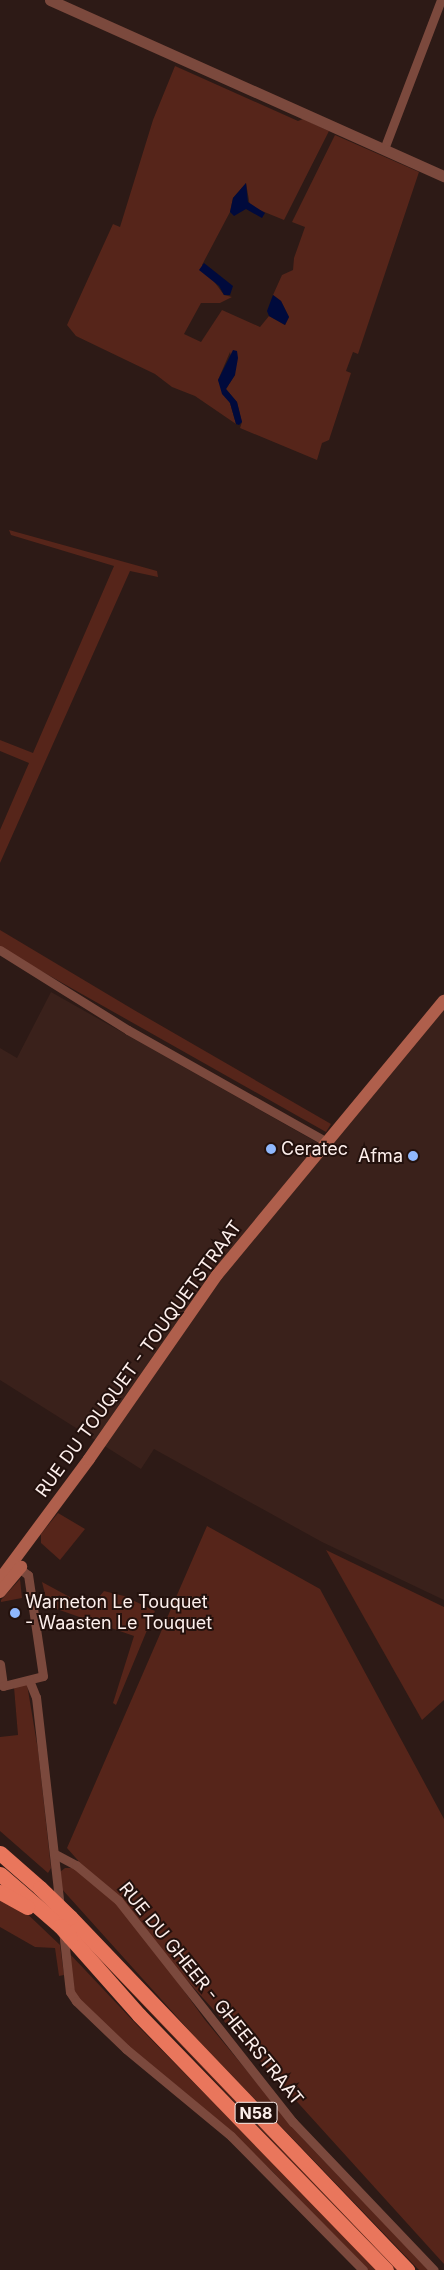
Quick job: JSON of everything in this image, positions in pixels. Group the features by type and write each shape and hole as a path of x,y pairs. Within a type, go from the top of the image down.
{"highway":[{"path":"0,1843 22,1872"},
{"name":"N58","path":"0,1854 40,1888 66,1927 139,2015 386,2270"},
{"name":"N58","path":"0,1874 38,1911 66,1927 407,2270"},
{"path":"0,1892 38,1911"}],"main road":[{"name":"RUE DU TOUQUET - TOUQUETSTRAAT","path":"0,1592 36,1530 217,1275 444,1001"},
{"name":"RUE DU TOUQUET - TOUQUETSTRAAT","path":"0,1579 16,1566"}],"street":[{"path":"50,0 444,176"},
{"path":"384,149 441,0"},
{"path":"0,950 128,1030 327,1142"},
{"path":"0,1664 3,1686 43,1676 28,1575 16,1566"},
{"path":"29,1680 36,1697 70,1992 76,2001 126,2049 231,2136 363,2270"},
{"name":"RUE DU GHEER - GHEERSTRAAT","path":"55,1854 76,1865 118,1900 292,2122 434,2270"}],"shaded area":[{"path":"175,66 298,121 303,119 329,131 284,220 250,206 246,183 233,198 230,212 202,265 224,295 232,297 220,303 201,303 184,334 201,342 222,310 260,327 269,316 285,325 289,317 281,301 273,295 282,275 293,270 294,258 305,227 292,222 335,135 419,172 358,354 353,352 346,371 351,373 329,440 322,443 317,460 240,428 242,422 237,402 226,389 235,375 230,352 218,380 230,403 236,424 195,396 172,387 155,374 76,336 67,325 113,224 120,227 153,120"},
{"path":"246,183 248,202 265,213 262,218 246,209 234,216 230,212 233,198"},
{"path":"204,263 233,286 230,295 224,295 219,286 199,270"},
{"path":"273,295 281,301 289,317 285,325 269,316 267,311"},
{"path":"233,350 237,351 238,358 235,375 226,389 237,402 242,422 239,425 236,424 230,403 222,394 218,380"},
{"path":"9,530 157,571 158,577 130,571 0,863 0,830 29,763 0,751 0,740 33,753 114,566 11,535"},
{"path":"0,930 331,1124 326,1132 34,967 0,947"},
{"path":"51,992 327,1148 444,1007 444,1600 322,1542 154,1449 141,1469 0,1380 0,1048 17,1058"},
{"path":"58,1513 85,1529 60,1560 41,1543 41,1534"},
{"path":"207,1526 320,1589 444,1819 444,2264 135,1923 205,2020 305,2141 429,2270 419,2270 196,2038 60,1887 60,1872 65,1868 73,1868 106,1892 67,1848"},
{"path":"326,1550 444,1607 444,1700 422,1720"},
{"path":"20,1579 22,1598 1,1602 1,1600"},
{"path":"42,1582 90,1608 104,1591 124,1596 155,1611 116,1705 113,1703 134,1636 48,1606"},
{"path":"27,1684 38,1750 51,1868 48,1873 0,1831 0,1737 18,1735 14,1687"},
{"path":"0,1897 19,1906 60,1945 64,1975 59,1976 55,1948 35,1947 0,1927"},
{"path":"67,1925 402,2270 394,2270"},
{"path":"69,1953 137,2025 378,2270 366,2270 273,2172 217,2120 132,2050 75,1995"}],"place":[{"name":"Ceratec","path":"271,1149"},
{"name":"Afma","path":"413,1156"},
{"name":"Warneton Le Touquet - Waasten Le Touquet","path":"15,1613"}]}
